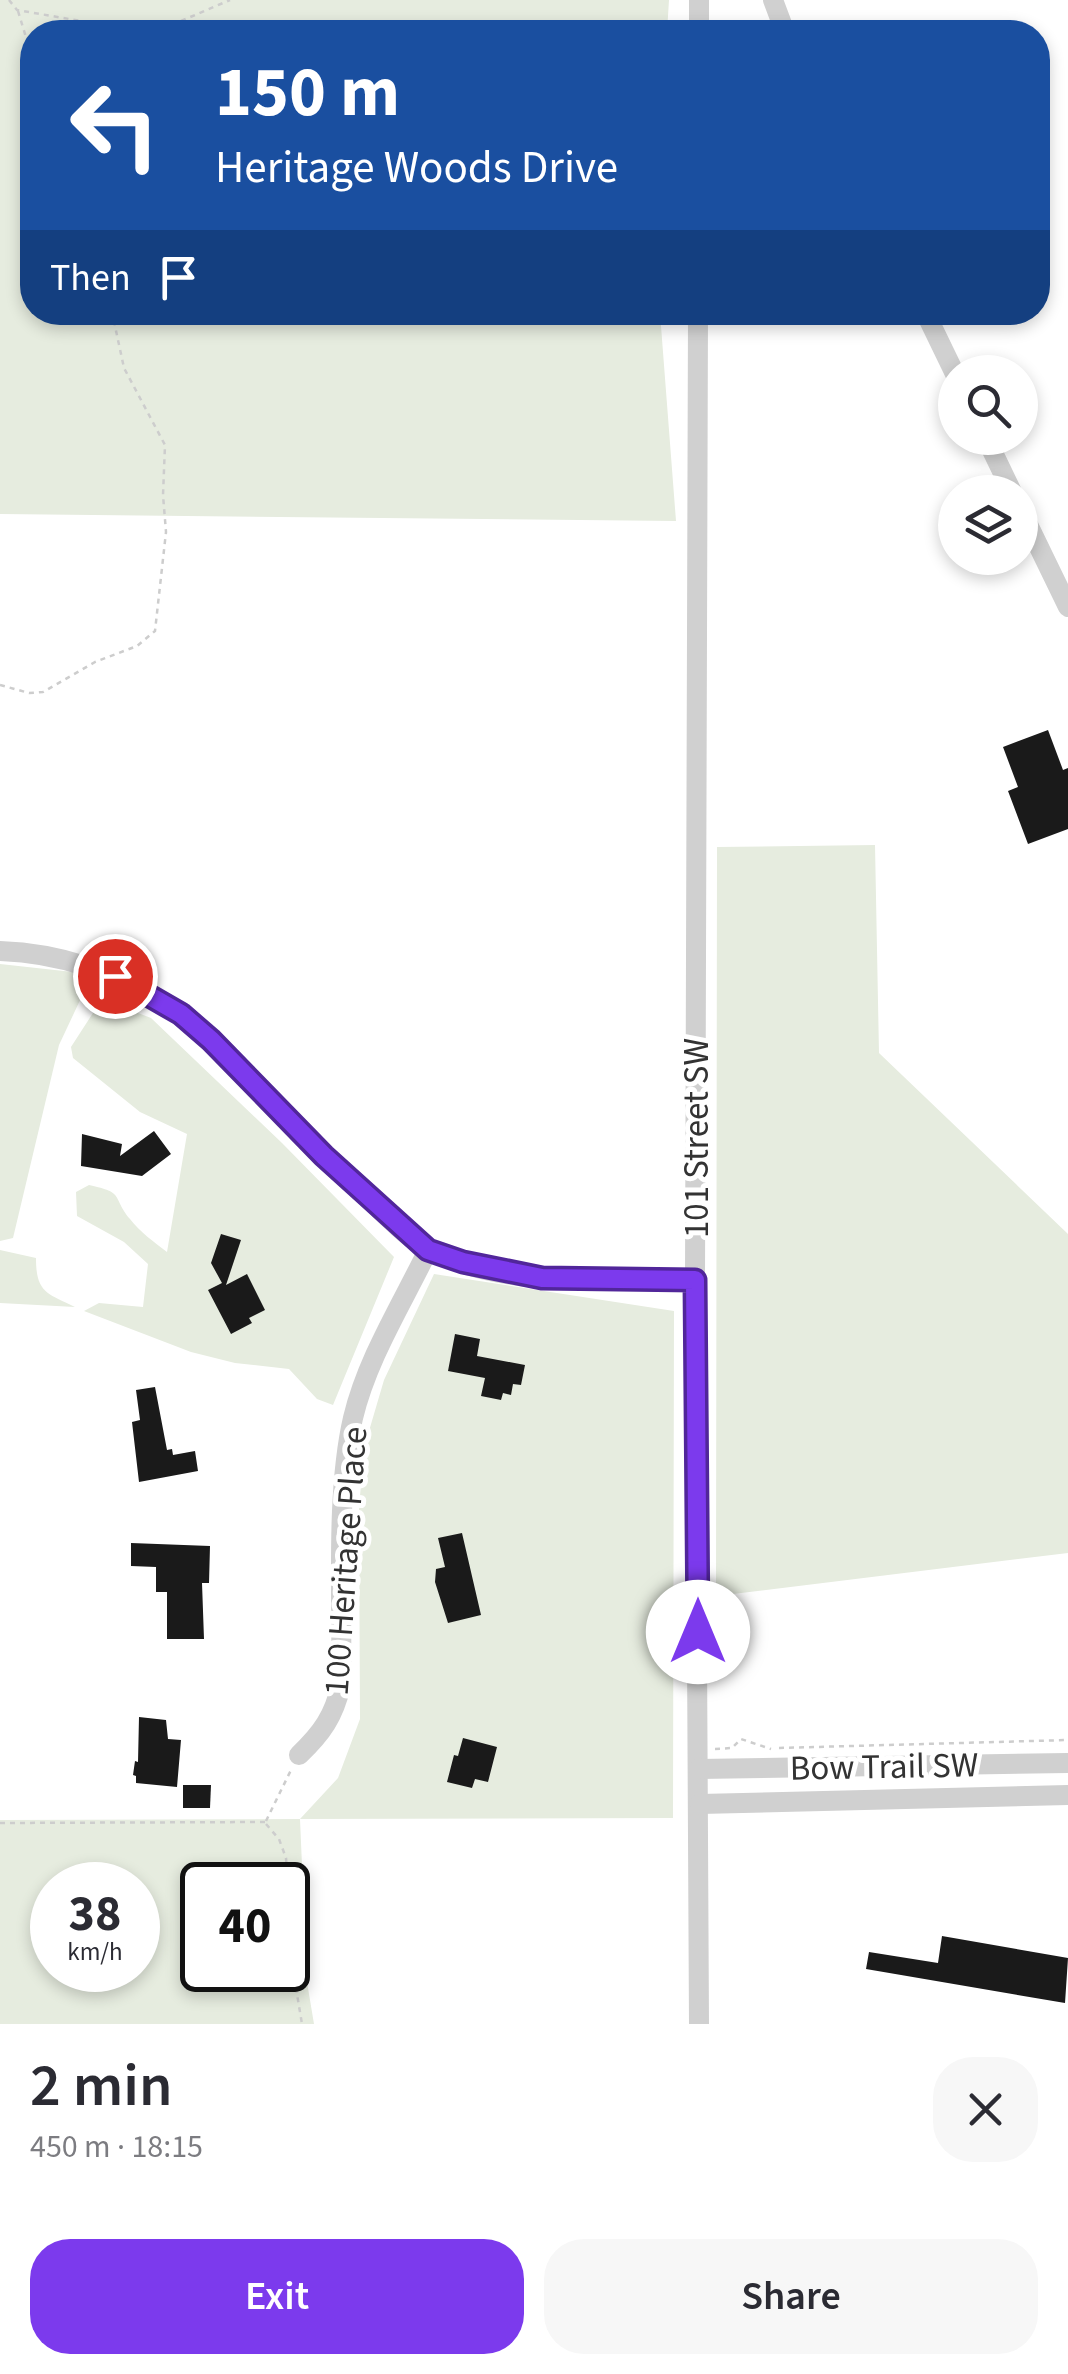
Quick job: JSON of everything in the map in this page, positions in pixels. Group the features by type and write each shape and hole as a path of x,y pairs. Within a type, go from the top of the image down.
{"street":[{"name":"101 Street SW","path":"698,325 695,1280 699,2024"},
{"path":"931,325 946,355"},
{"path":"1038,546 1068,608"},
{"path":"0,951 31,952 86,964 146,992 181,1014 336,1168 428,1250 477,1266 542,1278 695,1280"},
{"name":"100 Heritage Place","path":"299,1755 325,1730 342,1685 343,1514 353,1418 368,1375 428,1250"},
{"name":"Bow Trail SW","path":"699,1760 1068,1763"},
{"name":"Bow Trail SW","path":"700,1804 1068,1795"}],"path":[{"path":"10,0 21,20"},
{"path":"183,20 230,0"},
{"path":"18,10 74,20"},
{"path":"0,685 29,694 43,692 95,662 138,646 156,630 166,532 165,445 124,368 115,325"},
{"path":"699,1760 732,1748 740,1739 769,1749 1068,1740"},
{"path":"265,1822 299,1755"},
{"path":"0,1823 265,1822"},
{"path":"265,1822 279,1839 286,1858 302,2024"}],"shaded area":[{"path":"0,0 669,0 668,20 20,20 20,325 661,325 676,521 0,514"},
{"path":"875,845 879,1053 1068,1234 1068,1553 716,1596 717,847"},
{"path":"0,964 73,972 90,979 59,1045 13,1238 0,1241"},
{"path":"102,999 151,1018 394,1257 333,1405 317,1399 289,1369 235,1363 191,1352 84,1311 99,1303 143,1307 148,1264 124,1242 77,1216 76,1192 89,1185 113,1193 134,1224 167,1252 187,1134 140,1112 73,1058 71,1047"},
{"path":"0,1250 36,1258 41,1285 75,1307 0,1303"},
{"path":"434,1274 674,1311 673,1818 300,1819 338,1778 360,1719 359,1508 364,1448 384,1380"},
{"path":"300,1819 302,1862 180,1862 180,1992 309,1992 314,2024 0,2024 0,1820"}],"building":[{"path":"1048,730 1063,770 1068,768 1068,829 1028,844 1008,791 1018,787 1003,747"},
{"path":"154,1131 171,1154 142,1176 81,1166 82,1134 122,1144 120,1156"},
{"path":"221,1234 241,1240 226,1285 247,1274 265,1310 249,1318 252,1323 231,1334 208,1290 222,1283 211,1263"},
{"path":"455,1334 480,1339 477,1356 525,1365 521,1385 513,1384 511,1395 503,1393 501,1400 481,1396 485,1378 448,1371"},
{"path":"155,1387 167,1450 172,1449 173,1455 195,1451 198,1471 139,1482 132,1422 140,1420 136,1390"},
{"path":"462,1533 481,1615 448,1623 435,1582 436,1569 445,1567 438,1538"},
{"path":"131,1543 210,1546 209,1583 202,1583 204,1639 167,1639 167,1592 156,1592 156,1567 131,1566"},
{"path":"139,1717 166,1720 168,1739 181,1740 177,1787 136,1783 133,1775 135,1761 138,1762"},
{"path":"463,1738 497,1747 488,1782 475,1779 472,1788 447,1782"},
{"path":"183,1785 211,1785 210,1808 183,1808"},
{"path":"942,1936 1068,1958 1065,2003 866,1969 869,1952 938,1963"}],"route":[{"path":"115,976 181,1014 211,1040 324,1156 428,1250 515,1275 608,1281 695,1280 698,1632"}]}
